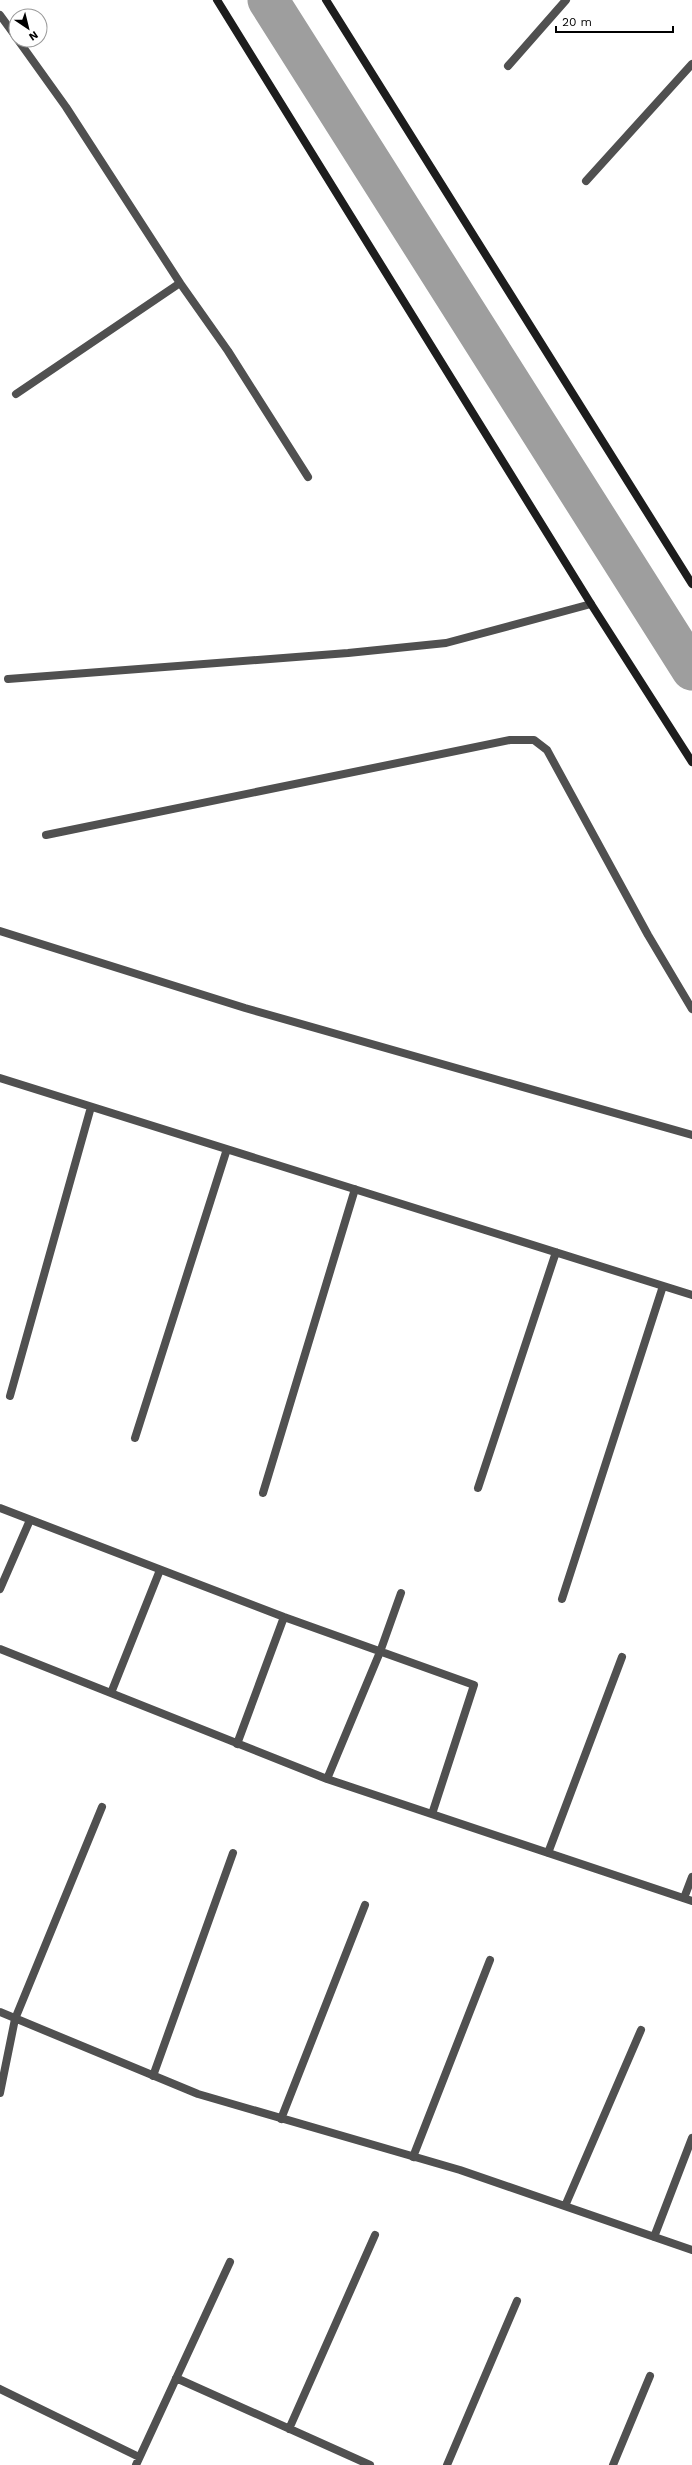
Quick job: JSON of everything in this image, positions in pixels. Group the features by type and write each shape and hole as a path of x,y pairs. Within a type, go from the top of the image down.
{"street":[{"path":"217,0 591,604 692,762"},
{"path":"326,0 692,584"},
{"path":"508,66 566,0"},
{"path":"0,15 8,26"},
{"path":"24,48 66,107 180,283 228,350 308,477"},
{"path":"586,181 692,64"},
{"path":"16,394 180,283"},
{"path":"8,679 348,653 446,643 591,604"},
{"path":"46,835 92,827 510,740 534,740 547,750 648,935 692,1009"},
{"path":"0,931 245,1008 692,1135"},
{"path":"0,1078 692,1295"},
{"path":"10,1396 91,1107"},
{"path":"135,1438 227,1149"},
{"path":"263,1493 355,1189"},
{"path":"478,1488 556,1252"},
{"path":"562,1599 663,1286"},
{"path":"0,1508 284,1617 474,1685 432,1814"},
{"path":"0,1589 30,1520"},
{"path":"111,1694 160,1570"},
{"path":"327,1779 380,1652 401,1593"},
{"path":"237,1744 284,1617"},
{"path":"0,1649 327,1779 692,1901"},
{"path":"548,1853 622,1657"},
{"path":"0,2093 15,2019 102,1807"},
{"path":"153,2076 233,1854"},
{"path":"684,1898 692,1877"},
{"path":"281,2119 366,1905"},
{"path":"413,2157 490,1960"},
{"path":"0,2012 198,2094 413,2157 564,2206 692,2250"},
{"path":"564,2206 641,2030"},
{"path":"654,2237 692,2138"},
{"path":"289,2429 375,2235"},
{"path":"0,2389 138,2461 230,2262"},
{"path":"447,2465 517,2301"},
{"path":"613,2465 650,2376"},
{"path":"176,2378 370,2465"}],"waterway":[{"path":"268,0 692,670"}]}
